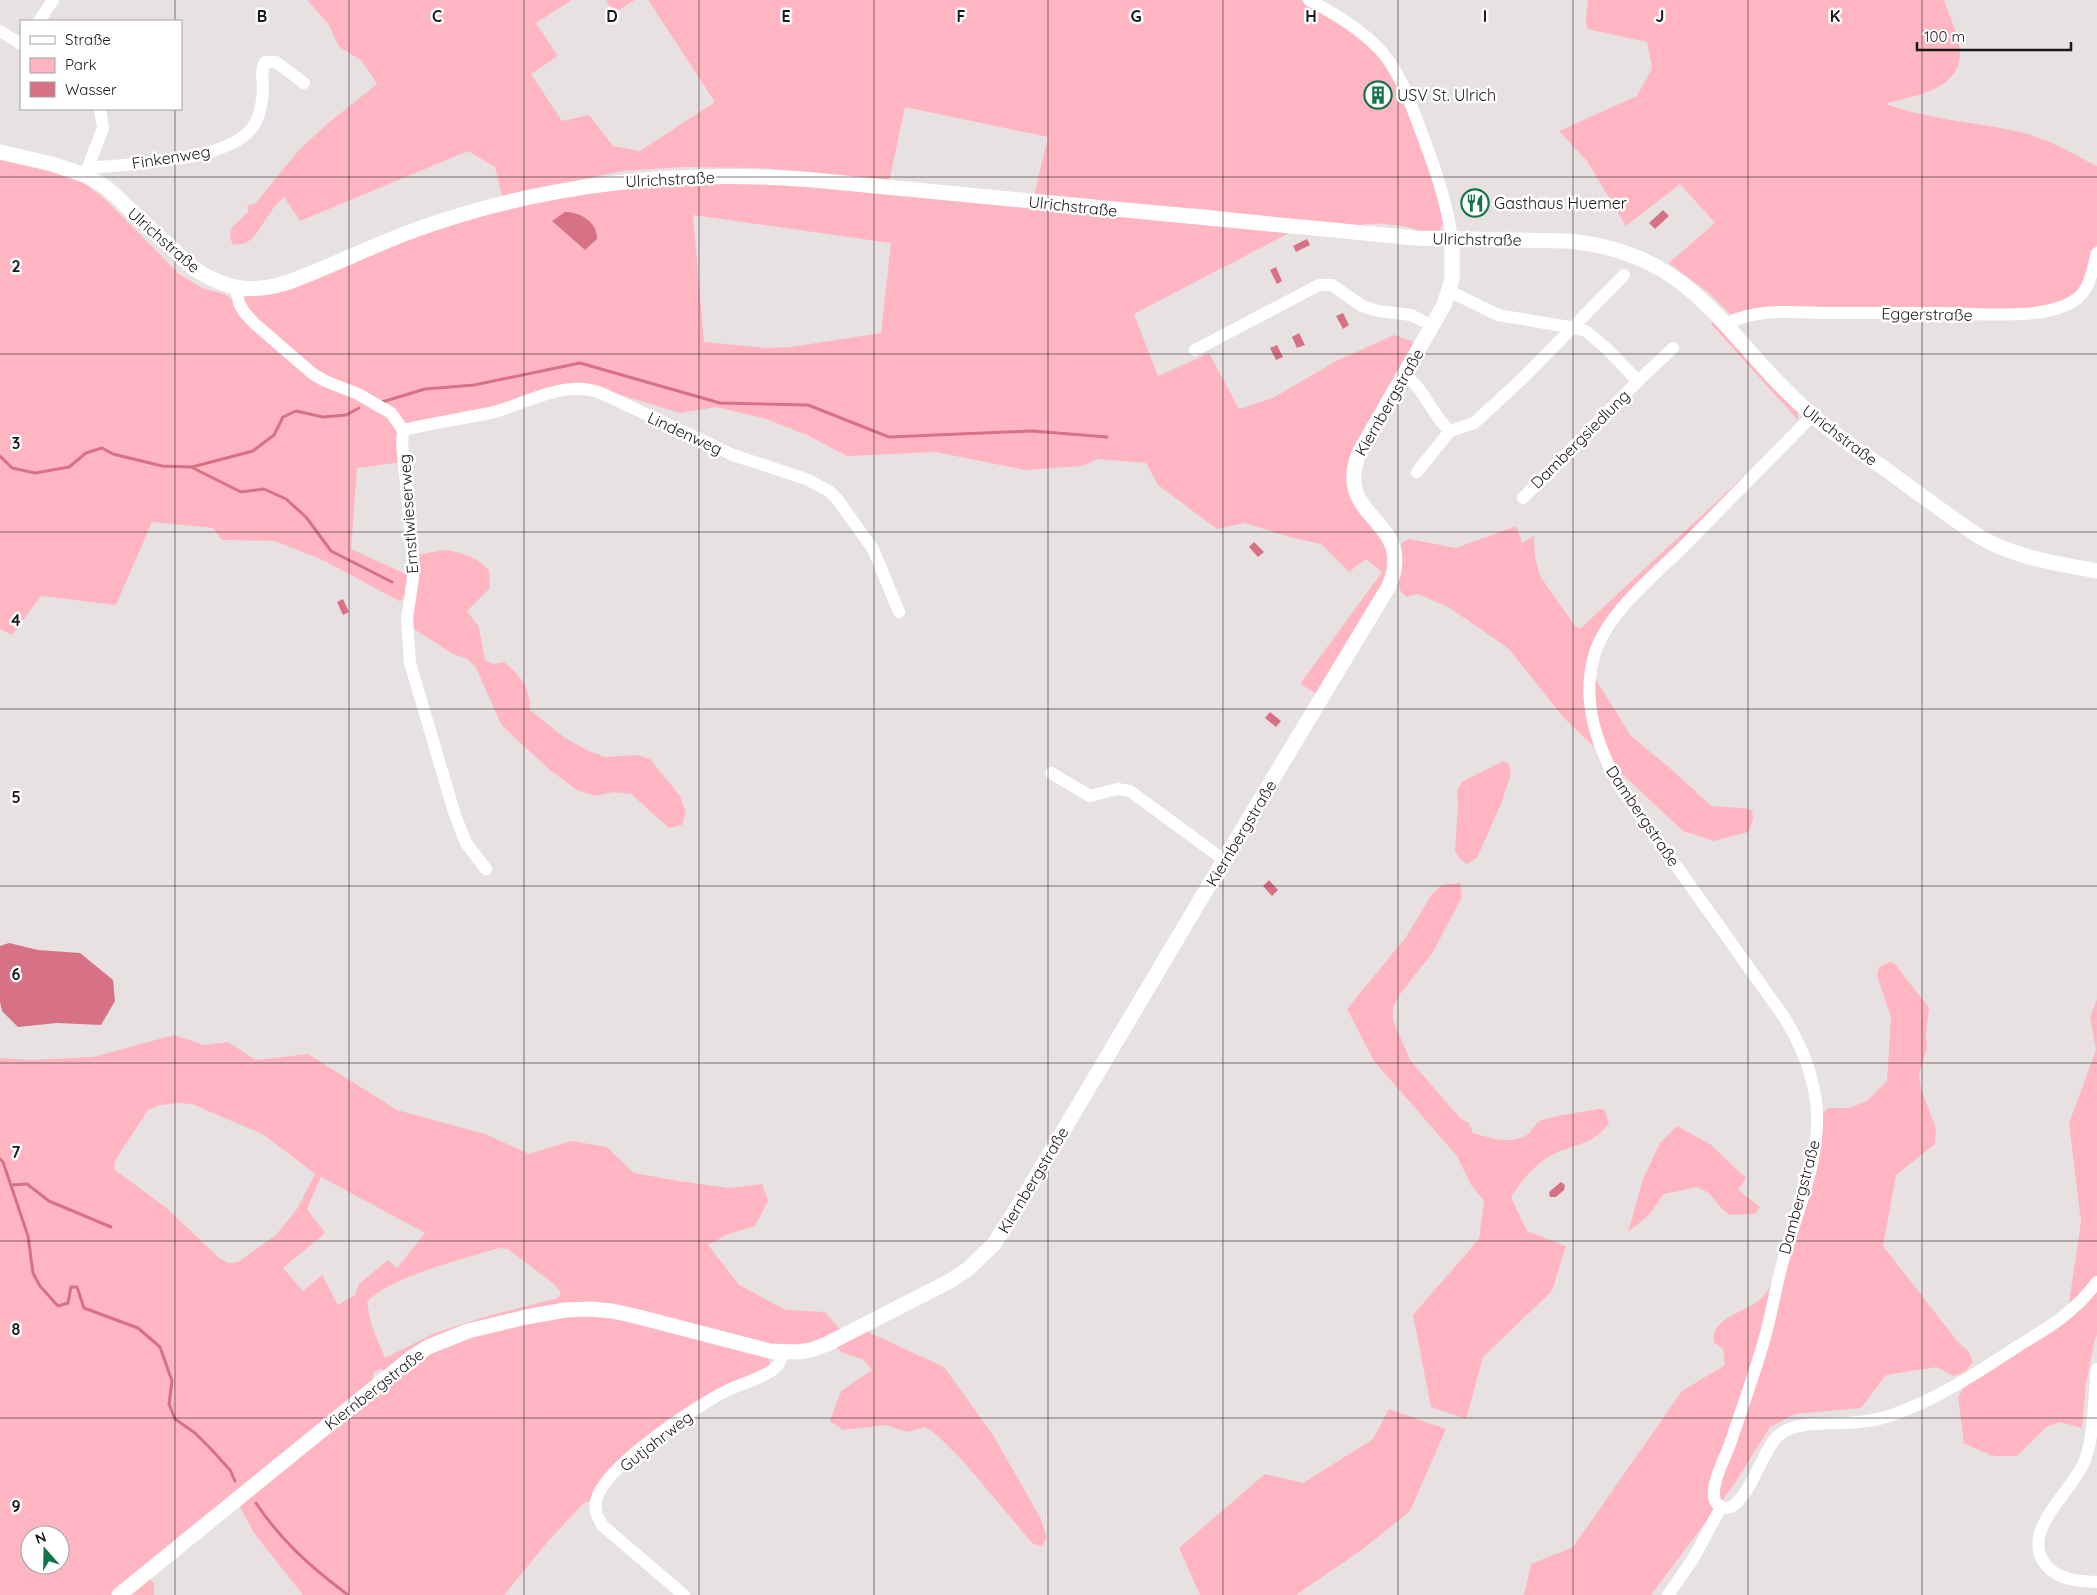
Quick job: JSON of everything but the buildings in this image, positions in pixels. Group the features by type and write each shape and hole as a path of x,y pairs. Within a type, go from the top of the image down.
{"street":[{"path":"40,20 53,0"},
{"path":"1309,0 1339,17 1368,39 1380,50 1398,74 1434,166 1444,198 1452,240"},
{"path":"0,31 20,43"},
{"name":"Finkenweg","path":"87,172 195,156 233,143 247,134 255,124 260,108 262,74 265,62 276,62 304,83"},
{"path":"87,172 103,128 100,110"},
{"name":"Ulrichstraße","path":"0,152 87,172 107,188 193,268 209,278 236,288 268,288 286,283 414,230 492,206 605,183 686,176 766,176 1452,240 1568,241 1591,243 1626,252 1684,283 1712,308 1771,377 1812,416 1963,526 1995,546 2030,558 2097,571"},
{"name":"Kiernbergstraße","path":"119,1595 411,1358 446,1338 526,1317 565,1310 590,1309 612,1311 770,1352 811,1350 828,1344 950,1281 981,1258 1003,1230 1025,1195 1358,639 1393,577 1396,566 1394,548 1385,532 1358,499 1353,481 1353,471 1360,452 1433,326 1449,291 1453,266 1452,240"},
{"name":"Eggerstraße","path":"1726,324 1748,316 1785,312 1944,313 2001,316 2043,311 2063,306 2080,296 2091,276 2097,253"},
{"path":"1417,472 1450,431 1474,423 1573,328 1624,275"},
{"path":"1195,350 1289,300 1319,285 1326,284 1332,285 1362,306 1378,311 1411,315 1433,326"},
{"name":"Ernstlwieserweg","path":"236,288 239,303 244,312 295,360 324,381 358,394 391,413 403,430 402,443 413,558 413,578 407,619 410,664 455,814 466,842 486,869"},
{"name":"Dambergsiedlung","path":"1449,291 1498,314 1573,328 1591,335 1638,381"},
{"name":"Dambergsiedlung","path":"1523,498 1673,348"},
{"path":"1404,375 1415,384 1443,425 1450,431"},
{"name":"Lindenweg","path":"403,430 496,411 568,389 590,389 601,393 733,455 806,479 829,491 837,499 873,549 899,612"},
{"name":"Dambergstraße","path":"1721,1507 1714,1496 1714,1488 1765,1337 1782,1264 1813,1156 1817,1114 1814,1086 1803,1052 1784,1017 1620,786 1607,763 1600,746 1592,715 1591,671 1595,652 1602,637 1628,602 1812,416"},
{"path":"1051,773 1090,796 1117,789 1130,792 1224,860"},
{"path":"1668,1595 1693,1559 1721,1507 1736,1504 1744,1497 1767,1448 1779,1434 1786,1430 1811,1425 1875,1420 1913,1407 1960,1383 2042,1331 2073,1309 2097,1282"},
{"name":"Gutjahrweg","path":"684,1595 603,1526 596,1511 598,1496 610,1478 638,1451 725,1391 774,1369 781,1360 782,1352"},
{"path":"2097,1369 2086,1458 2074,1481 2042,1526 2038,1536 2040,1556 2046,1566 2055,1574 2080,1581 2097,1582"}],"green space":[{"path":"307,0 572,0 536,23 558,56 531,74 562,121 589,115 613,146 640,151 715,102 648,0 1302,0 1338,20 1381,58 1404,100 1434,175 1444,222 1439,231 1429,233 1388,224 1352,227 1203,209 1034,196 1048,137 905,107 889,182 811,172 759,168 683,167 622,171 502,196 495,167 468,151 300,221 284,197 251,240 239,245 232,244 230,235 232,227 249,212 247,206 256,203 298,151 327,124 377,84 361,60 339,47 329,25"},
{"path":"606,0 635,0 614,13"},
{"path":"1588,0 1944,0 1960,49 1959,63 1954,74 1935,89 1886,104 1920,114 2007,129 2034,136 2061,147 2097,166 2097,244 2088,275 2083,285 2070,298 2057,303 2007,312 1730,314 1710,294 1669,263 1715,223 1680,184 1626,226 1587,161 1559,131 1637,96 1652,68 1647,42 1587,29"},
{"path":"0,158 26,163 86,184 108,202 179,274 202,288 224,294 235,302 242,300 244,297 281,289 379,249 493,211 637,184 773,181 1289,233 1134,314 1158,376 1209,353 1239,409 1273,398 1336,361 1394,335 1417,343 1351,463 1386,540 1388,576 1319,695 1300,684 1382,572 1366,559 1349,572 1321,544 1293,538 1244,523 1217,529 1158,485 1146,463 1098,459 1082,466 1025,470 935,452 847,456 807,435 766,419 716,407 680,413 604,390 514,402 405,426 402,462 357,468 351,549 410,576 406,597 399,601 325,561 275,541 222,540 213,528 152,522 116,605 41,596 12,635 0,629","holes":["693,215 891,243 881,333 791,347 766,348 704,342"]},
{"path":"1715,319 1798,409 1798,420 1711,324"},
{"path":"1757,464 1630,594 1588,667 1631,736 1677,774 1711,806 1752,810 1753,819 1748,832 1714,841 1683,831 1622,774 1563,717 1509,649 1450,608 1418,594 1407,597 1402,593 1398,580 1401,543 1409,539 1456,548 1516,526 1522,543 1534,536 1535,557 1540,576 1576,627 1581,628"},
{"path":"446,550 469,556 489,570 490,588 467,611 479,627 485,660 493,664 504,662 515,672 520,677 529,695 530,710 565,738 605,757 637,755 650,759 680,796 686,813 682,825 669,828 631,794 613,792 595,796 577,790 551,771 502,726 476,668 468,659 453,654 414,629 412,610 415,555"},
{"path":"1503,761 1509,764 1511,774 1501,804 1477,858 1467,864 1455,852 1457,790 1463,781"},
{"path":"1460,883 1462,897 1433,952 1400,994 1393,1008 1393,1020 1410,1060 1460,1118 1469,1123 1473,1133 1500,1140 1514,1140 1527,1135 1540,1121 1598,1109 1604,1109 1609,1123 1603,1131 1588,1141 1553,1154 1545,1159 1526,1176 1511,1197 1527,1231 1566,1246 1552,1291 1483,1357 1466,1419 1431,1407 1413,1315 1479,1239 1484,1201 1471,1185 1457,1156 1374,1061 1347,1009 1406,937 1432,894 1442,885"},
{"path":"1890,962 1895,964 1929,1008 1926,1034 1927,1048 1919,1074 1921,1089 1936,1128 1935,1144 1896,1175 1883,1246 1958,1342 1969,1352 1973,1362 1966,1371 1954,1376 1937,1367 1886,1375 1861,1408 1795,1414 1770,1427 1735,1483 1651,1595 1524,1595 1531,1564 1573,1547 1682,1391 1725,1365 1723,1349 1714,1342 1714,1334 1717,1327 1728,1318 1759,1300 1772,1284 1820,1116 1828,1108 1849,1108 1867,1101 1887,1081 1891,1017 1877,976 1879,967"},
{"path":"2097,999 2097,1335 2086,1383 2082,1428 2060,1422 2046,1427 2017,1456 1992,1456 1964,1443 1958,1397 1967,1383 2067,1316 2081,1222 2069,1123 2096,1050 2090,1017"},
{"path":"174,1035 204,1045 228,1042 256,1060 308,1054 397,1110 485,1134 529,1154 571,1141 607,1147 634,1173 729,1188 762,1184 768,1201 755,1226 726,1235 708,1245 739,1285 786,1310 825,1312 839,1328 866,1331 944,1367 993,1435 1041,1519 1047,1538 1042,1546 1033,1544 963,1461 937,1435 925,1427 907,1432 886,1425 843,1430 830,1421 841,1391 872,1370 864,1360 841,1352 830,1341 810,1348 779,1348 724,1336 626,1309 575,1305 527,1313 474,1326 441,1336 426,1343 386,1371 381,1369 374,1372 371,1385 254,1482 259,1486 421,1355 461,1337 510,1323 562,1315 618,1315 642,1320 702,1338 736,1345 768,1356 770,1365 765,1370 724,1389 690,1411 627,1457 606,1478 593,1500 584,1503 550,1539 504,1595 303,1595 254,1533 238,1503 148,1577 154,1583 154,1595 0,1595 0,1058 32,1060 93,1057","holes":["192,1104 264,1135 315,1174 297,1209 276,1235 238,1262 229,1263 219,1258 168,1209 115,1170 114,1164 118,1156 148,1110 160,1105","321,1177 425,1233 397,1268 388,1260 359,1284 355,1295 338,1305 322,1275 303,1291 283,1268 325,1233 307,1209","499,1248 508,1249 554,1284 561,1293 558,1298 491,1315 435,1333 385,1358 371,1324 367,1302 378,1293 410,1276"]},
{"path":"1677,1126 1710,1144 1746,1178 1738,1190 1760,1207 1755,1214 1730,1215 1721,1208 1709,1193 1697,1187 1664,1194 1650,1214 1628,1232 1643,1179 1660,1143"},
{"path":"1389,1409 1446,1429 1410,1511 1363,1549 1296,1595 1200,1595 1179,1548 1265,1474 1303,1483 1373,1439"}],"water":[{"path":"1663,210 1669,216 1655,229 1649,223"},
{"path":"565,212 582,216 594,228 597,239 585,250 552,221"},
{"path":"1307,239 1310,245 1296,252 1293,246"},
{"path":"1276,267 1282,281 1277,284 1270,270"},
{"path":"1343,313 1349,325 1343,329 1336,316"},
{"path":"1299,333 1305,345 1297,348 1292,337"},
{"path":"1277,345 1283,357 1276,360 1270,348"},
{"path":"1254,542 1264,552 1258,557 1249,547"},
{"path":"343,599 349,612 343,615 337,602"},
{"path":"1270,712 1281,721 1276,727 1265,718"},
{"path":"1269,880 1278,890 1272,896 1263,886"},
{"path":"9,943 38,950 80,953 113,980 115,1001 101,1025 57,1023 18,1027 2,1011 0,1002 0,946"},
{"path":"1561,1182 1565,1185 1564,1190 1556,1197 1550,1197 1549,1192"}],"waterway":[{"path":"382,402 425,389 474,385 580,363 720,403 808,405 889,437 1032,431 1107,437"},
{"path":"192,467 253,451 274,435 283,417 296,411 323,417 346,415 359,408"},
{"path":"0,456 12,468 35,473 69,467 86,453 102,448 113,454 162,466 191,467 241,492 264,489 286,499 306,517 331,551 392,582"},
{"path":"0,1159 3,1162 28,1236 33,1273 40,1286 58,1306 68,1303 71,1287 77,1287 84,1308 138,1328 160,1347 172,1381 169,1404 175,1419 195,1433 211,1449 230,1470 235,1481"},
{"path":"11,1185 27,1184 49,1201 111,1227"},
{"path":"256,1503 287,1542 322,1575 348,1595"}],"place":[{"name":"USV St. Ulrich","path":"1378,95"},
{"name":"Gasthaus Huemer","path":"1475,203"}]}
